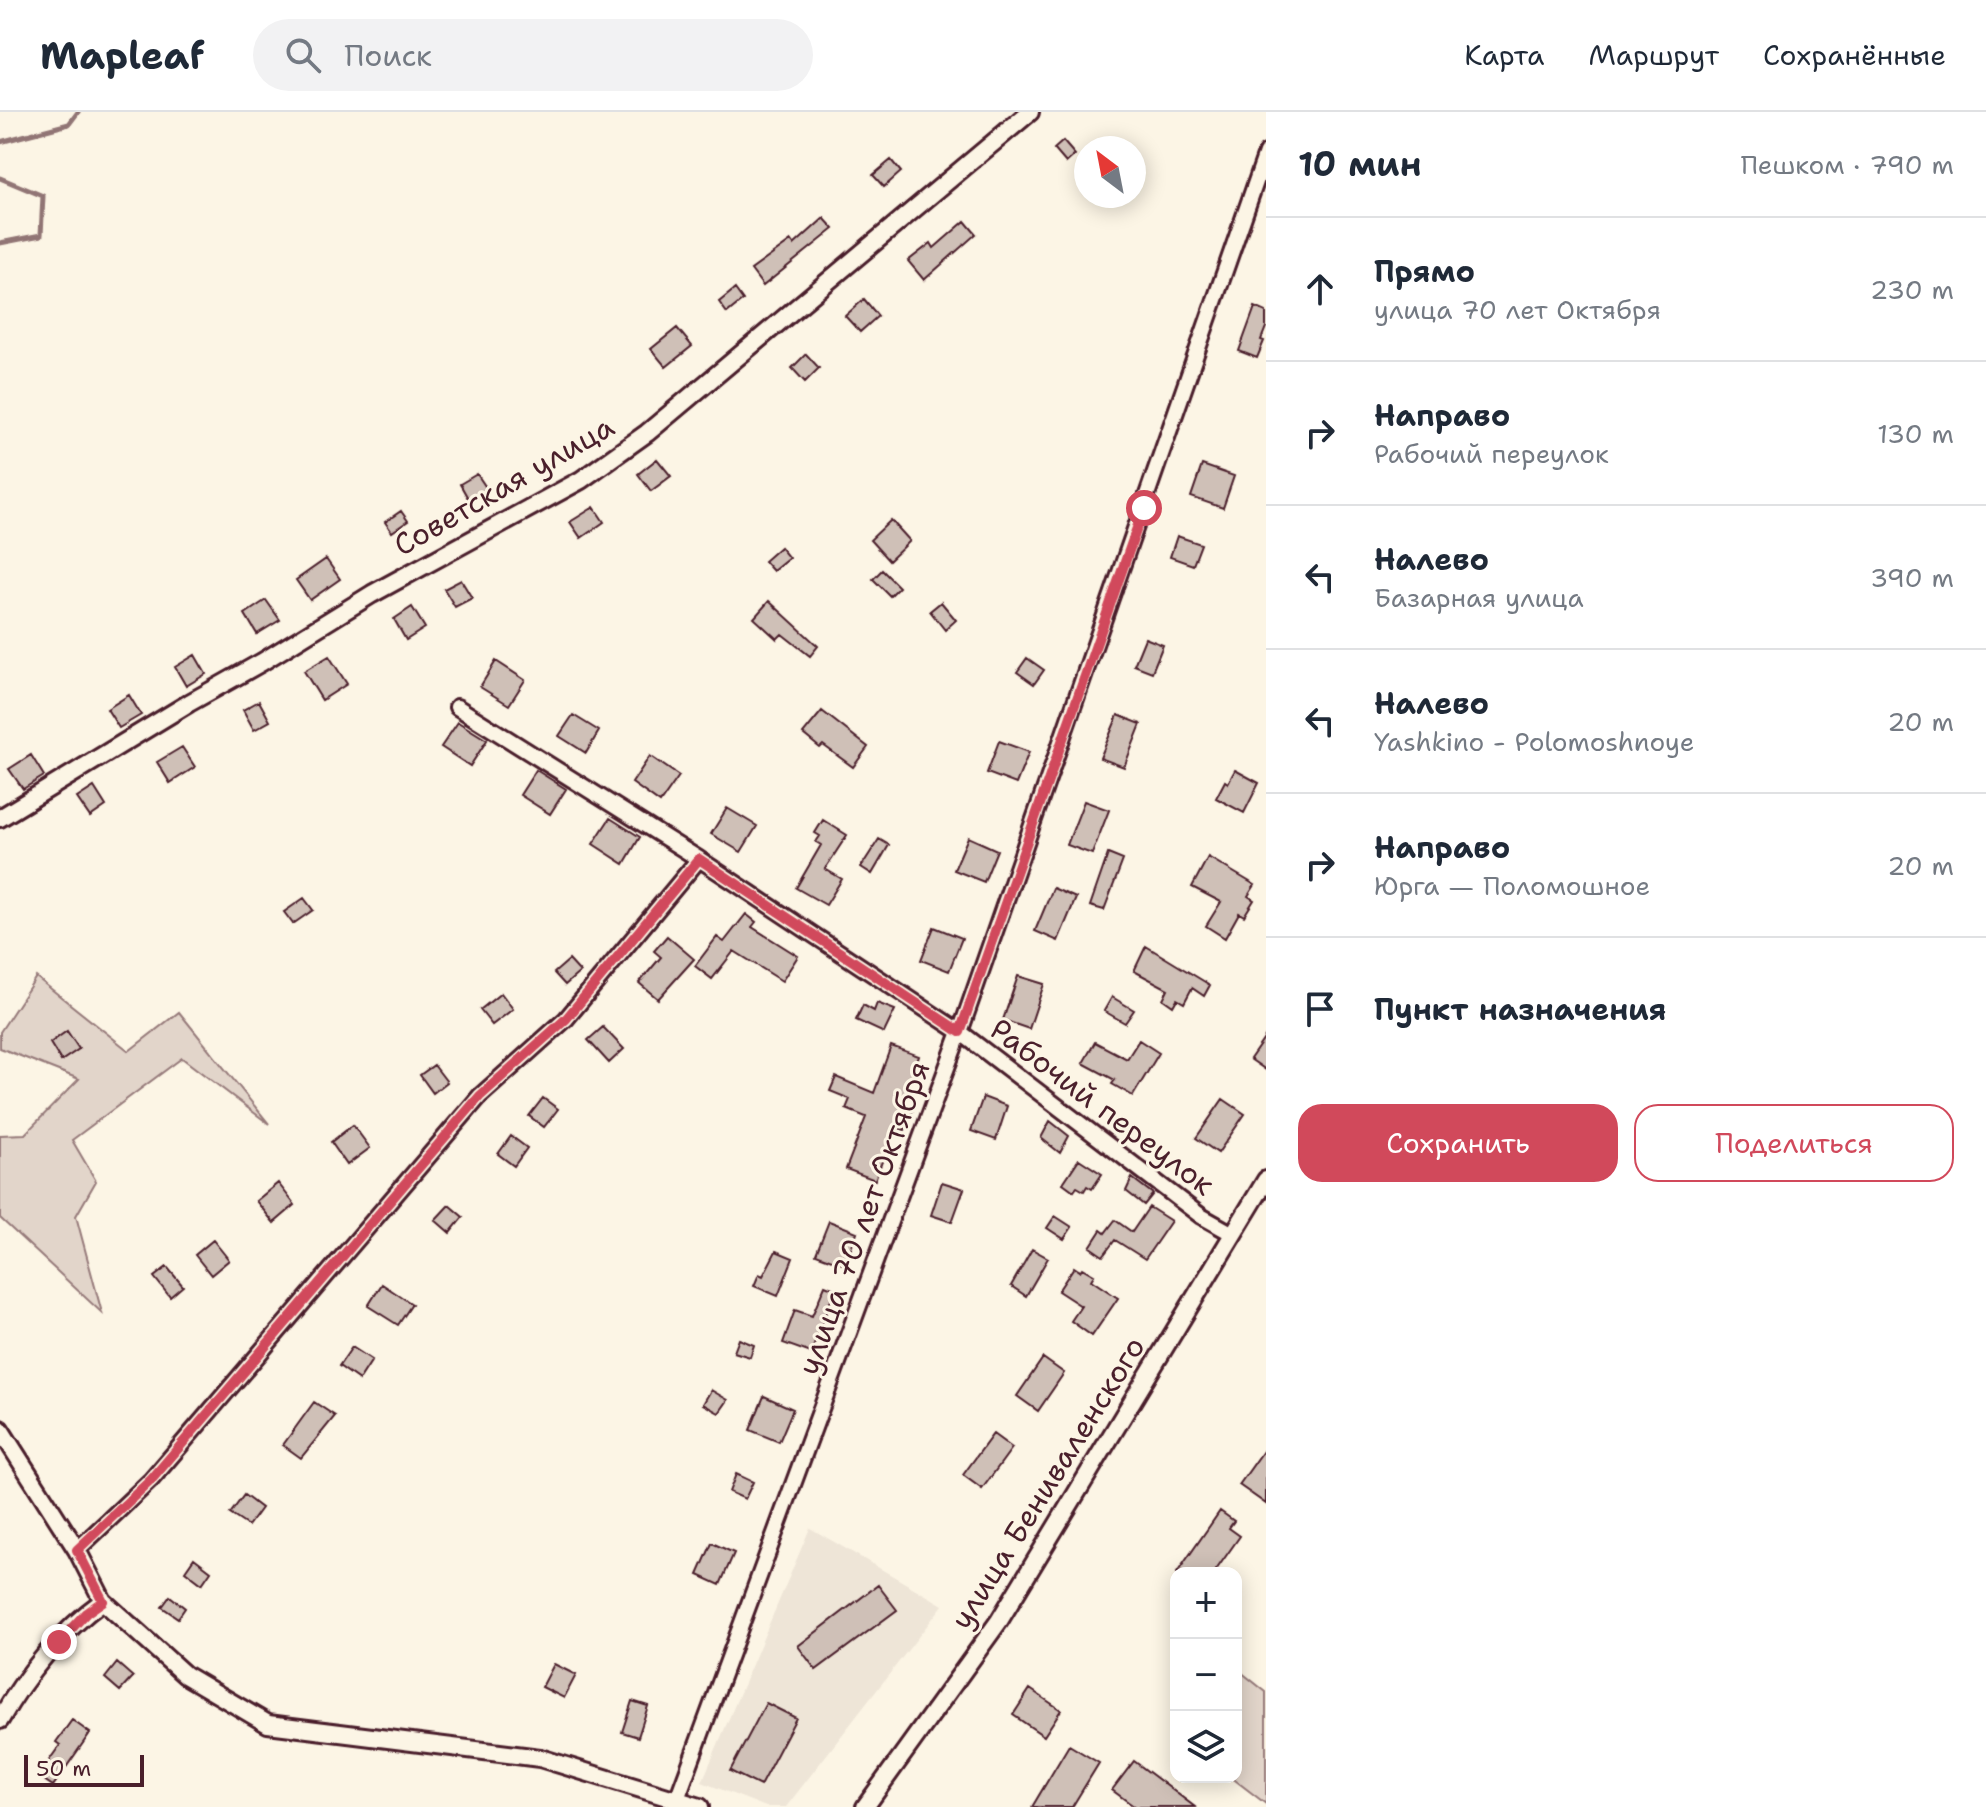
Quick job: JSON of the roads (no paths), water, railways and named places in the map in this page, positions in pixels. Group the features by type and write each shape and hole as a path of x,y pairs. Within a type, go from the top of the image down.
{"street":[{"name":"Советская улица","path":"0,818 372,594 581,480 647,433 1030,112"},
{"name":"улица 70 лет Октября","path":"677,1799 960,1032 1266,153"},
{"name":"Рабочий переулок","path":"457,707 699,859 960,1032 1201,1216 1233,1234"},
{"path":"77,1550 151,1480 480,1096 566,1019 699,859"},
{"name":"улица Бениваленского","path":"865,1807 999,1621 1266,1180"},
{"path":"0,1429 77,1550 103,1601 185,1675 268,1724 540,1758 700,1807"},
{"path":"0,1720 17,1691 59,1642 86,1613 103,1601"}],"waterway":[{"path":"0,142 69,124 78,112"},
{"path":"0,178 43,196 41,235 0,243"}]}
